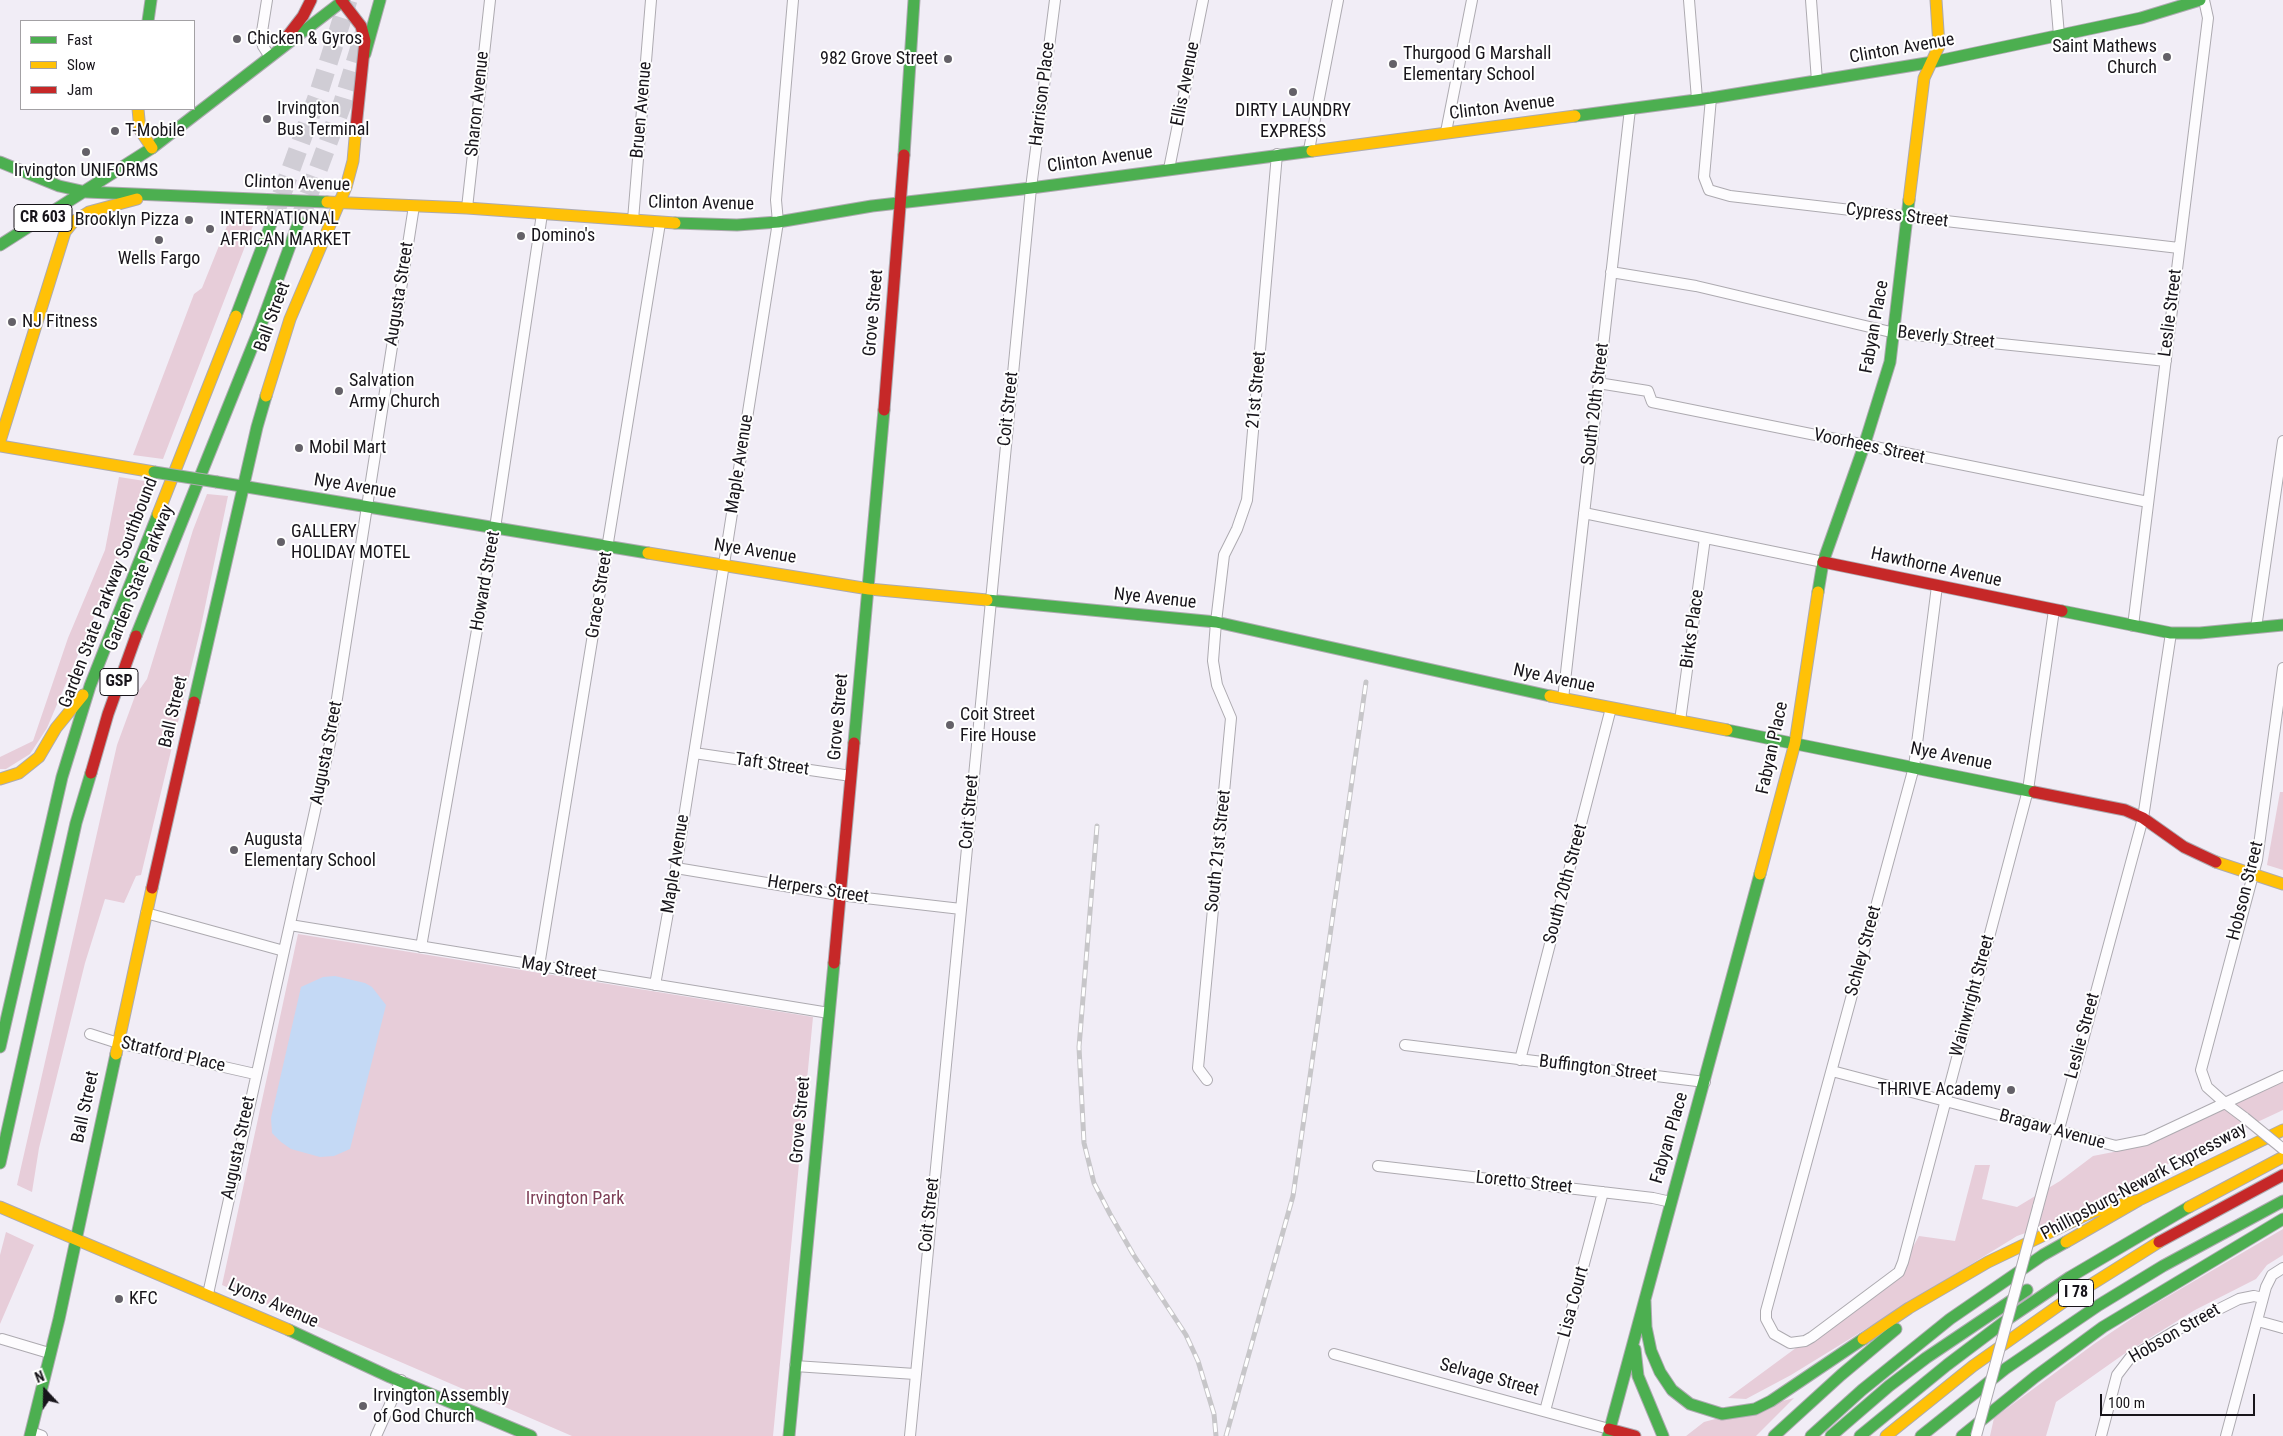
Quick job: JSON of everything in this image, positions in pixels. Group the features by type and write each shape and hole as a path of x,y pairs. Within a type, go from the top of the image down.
{"main road":[{"path":"148,20 152,0"},
{"path":"270,57 303,16 311,0"},
{"path":"365,54 380,0"},
{"name":"Grove Street","path":"789,1436 869,588 901,202 914,0"},
{"name":"Fabyan Place","path":"1608,1433 1705,1082 1795,743 1823,562 1864,446 1890,362 1895,333 1924,78 1939,46 1936,0"},
{"name":"Clinton Avenue","path":"0,162 59,186 86,192 467,208 660,223 737,225 778,222 901,202 1031,188 1711,98 1933,62 2141,18 2181,3 2200,0"},
{"path":"343,1 363,31 365,54"},
{"name":"CR 603","path":"0,245 86,192 152,148 343,1"},
{"name":"Ball Street","path":"35,1435 49,1353 59,1319 146,912 259,419 285,332 339,203 353,161 365,54"},
{"path":"138,110 140,130 152,148"},
{"path":"0,441 63,238 69,227 78,218 95,210 137,199 165,195"},
{"name":"Garden State Parkway Southbound","path":"0,1047 44,849 62,777 90,686 218,364 272,221"},
{"name":"Garden State Parkway","path":"0,1163 76,823 108,714 132,644 258,332 299,221"},
{"name":"Nye Avenue","path":"0,446 869,588 1216,622 1563,699 1795,743 2125,810 2143,818 2184,847 2202,856 2283,884"},
{"name":"Hawthorne Avenue","path":"1823,562 2171,633 2200,633 2283,625"},
{"path":"0,779 19,773 39,757 56,728 90,686"},
{"name":"Phillipsburg-Newark Expressway","path":"1811,1436 1891,1366 1980,1297 2075,1236 2139,1200 2283,1130"},
{"name":"I 78","path":"1860,1436 1946,1365 2031,1303 2134,1237 2234,1181 2283,1157"},
{"name":"I 78","path":"1886,1436 1973,1366 2065,1301 2178,1231 2283,1176"},
{"path":"1832,1436 1890,1386 1969,1327 2113,1240 2234,1181"},
{"path":"1645,1301 1646,1327 1651,1351 1660,1372 1672,1390 1683,1400 1697,1408 1713,1412 1738,1413 1755,1409 1771,1401 1898,1315 1988,1262 2092,1212 2139,1200"},
{"name":"I 78","path":"1921,1436 2005,1370 2107,1300 2196,1247 2283,1201"},
{"name":"Lyons Avenue","path":"0,1207 208,1294 531,1436"},
{"path":"1962,1436 2109,1323 2283,1218"},
{"path":"1774,1436 1881,1341 1941,1294 1988,1262"},
{"path":"1636,1334 1638,1376 1663,1436"},
{"name":"Selvage Street","path":"1608,1433 1635,1436"}],"street":[{"path":"267,0 261,38 263,46 270,57"},
{"name":"Sharon Avenue","path":"467,208 490,0"},
{"name":"Bruen Avenue","path":"633,220 651,0"},
{"name":"Maple Avenue","path":"655,985 676,868 778,222 776,200 793,0"},
{"name":"Harrison Place","path":"1031,188 1055,0"},
{"name":"Ellis Avenue","path":"1169,169 1203,0"},
{"path":"1309,150 1338,0"},
{"path":"1446,132 1472,0"},
{"path":"1689,0 1697,99"},
{"path":"1811,0 1817,81"},
{"path":"2056,0 2059,35"},
{"name":"Leslie Street","path":"2133,626 2208,18 2204,0"},
{"name":"Cypress Street","path":"1711,98 1704,177 1710,190 1730,196 2179,248"},
{"name":"South 20th Street","path":"1563,699 1630,109"},
{"name":"21st Street","path":"1216,622 1224,555 1237,529 1248,500 1278,154"},
{"name":"Coit Street","path":"910,1436 989,600 1031,188"},
{"name":"Augusta Street","path":"208,1294 255,1074 330,743 414,206"},
{"name":"Howard Street","path":"421,946 496,528 542,214"},
{"name":"Grace Street","path":"540,966 660,223"},
{"name":"Beverly Street","path":"1611,272 1696,286 1895,333 2166,361"},
{"name":"Voorhees Street","path":"1598,383 1648,391 1652,402 2148,502"},
{"path":"2256,628 2283,441"},
{"name":"Hawthorne Avenue","path":"1584,513 1823,562"},
{"name":"Birks Place","path":"1680,721 1705,538"},
{"name":"Schley Street","path":"1812,1337 1798,1343 1780,1340 1769,1328 1766,1311 1914,767 1937,586"},
{"name":"Wainwright Street","path":"1812,1337 1899,1272 1904,1262 2028,790 2054,610"},
{"name":"South 21st Street","path":"1207,1080 1198,1068 1231,718 1217,685 1214,661 1216,622"},
{"name":"Leslie Street","path":"1976,1436 2143,818 2171,633"},
{"name":"Hobson Street","path":"2225,1102 2207,1087 2202,1065 2257,860 2283,668"},
{"name":"South 20th Street","path":"1520,1060 1611,708"},
{"name":"Taft Street","path":"694,753 851,776"},
{"name":"Herpers Street","path":"676,868 839,895 961,909"},
{"path":"146,912 284,951"},
{"name":"May Street","path":"290,925 829,1013"},
{"name":"Stratford Place","path":"90,1034 118,1043 255,1074"},
{"name":"Buffington Street","path":"1405,1045 1705,1082"},
{"name":"Bragaw Avenue","path":"1832,1071 2108,1145 2131,1144 2146,1140 2283,1076"},
{"path":"2225,1102 2283,1149"},
{"name":"Loretto Street","path":"1378,1166 1603,1192 1671,1202"},
{"name":"Lisa Court","path":"1545,1411 1603,1192"},
{"path":"2226,1436 2270,1279 2283,1268"},
{"name":"Hobson Street","path":"2101,1436 2117,1375 2130,1358 2184,1326 2239,1299 2249,1296 2264,1298"},
{"path":"2258,1321 2283,1328"},
{"path":"2,1339 49,1353"},
{"name":"Selvage Street","path":"1334,1354 1545,1411 1608,1433"},
{"path":"795,1366 915,1374"},
{"path":"376,1436 401,1380"}],"green space":[{"path":"229,221 254,223 163,459 133,455 194,294 202,288"},
{"path":"119,477 151,482 47,728 30,754 6,769 0,769 0,757 33,741 68,638 105,550"},
{"path":"207,494 228,496 200,631 141,875 136,876 124,903 105,899 85,963 39,1148 32,1192 17,1185 117,745 135,696 147,679 193,530"},
{"path":"2280,792 2283,792 2283,870 2267,865"},
{"name":"Irvington Park","path":"298,934 813,1017 773,1436 572,1436 222,1285"},
{"path":"2283,1078 2283,1110 2170,1163 2065,1219 2017,1236 1791,1375 1746,1399 1728,1398 1899,1272 1919,1236 1955,1241 1975,1165 1990,1165 1982,1199 2017,1207 2060,1181 2093,1156 2149,1145 2249,1092"},
{"path":"2283,1229 2283,1255 2267,1265 2256,1279 2195,1310 2124,1354 2056,1402 2046,1436 1990,1436 1994,1418 2094,1344 2143,1311"},
{"path":"6,1232 34,1245 0,1324 0,1255"},
{"path":"1794,1398 1756,1436 1686,1436 1704,1422"}],"water":[{"path":"335,976 365,983 372,987 386,1005 350,1149 334,1156 320,1157 291,1149 281,1142 272,1133 271,1118 301,987 323,977"}],"tunnel":[{"path":"272,221 319,92 348,0"},
{"path":"299,221 343,102 364,34"}],"railway":[{"path":"1226,1436 1293,1196 1366,682"},
{"path":"1097,826 1079,1047 1084,1143 1094,1183 1110,1214 1133,1254 1186,1335 1198,1361 1214,1414 1216,1436"}],"traffic: fast":[{"path":"148,20 151,0"},
{"path":"0,245 152,148 344,0"},
{"path":"365,54 380,0"},
{"path":"904,155 914,0"},
{"path":"1575,116 1711,98 1933,62 2141,18 2200,0"},
{"path":"675,223 737,225 778,222 872,206 1031,188 1312,151"},
{"path":"0,162 59,186 86,192 327,202"},
{"path":"1818,592 1823,562 1864,446 1890,362 1909,200"},
{"path":"236,316 272,221"},
{"path":"136,636 261,325 299,221"},
{"path":"194,702 257,427 266,396"},
{"path":"854,743 884,410"},
{"path":"154,472 217,482"},
{"path":"217,482 648,553"},
{"path":"0,1047 62,777 90,686 158,514"},
{"path":"987,600 1216,622 1550,696"},
{"path":"2062,611 2171,633 2200,633 2283,625"},
{"path":"1727,730 2034,792"},
{"path":"0,1163 76,823 91,773"},
{"path":"1608,1436 1760,874"},
{"path":"789,1436 834,963"},
{"path":"30,1436 59,1319 116,1054"},
{"path":"1921,1436 2005,1369 2099,1305 2163,1266 2283,1201"},
{"path":"1860,1436 1947,1365 2008,1319 2070,1277 2189,1207"},
{"path":"1962,1436 2035,1377 2103,1327 2283,1219"},
{"path":"1811,1436 1862,1390 1950,1319 2043,1255 2066,1242"},
{"path":"1831,1436 1889,1386 1926,1358 2027,1290"},
{"path":"1645,1301 1646,1327 1651,1351 1660,1372 1672,1390 1690,1404 1722,1414 1755,1409 1771,1401 1863,1339"},
{"path":"1774,1436 1841,1375 1896,1329"},
{"path":"289,1330 390,1377 531,1436"},
{"path":"1635,1349 1638,1376 1663,1436"}],"traffic: slow":[{"path":"1909,200 1924,78 1939,46 1936,0"},
{"path":"138,110 140,130 152,148"},
{"path":"1312,151 1575,116"},
{"path":"266,396 290,319 346,187 353,161 356,127"},
{"path":"0,441 65,232 73,222 89,212 137,199"},
{"path":"327,202 467,208 675,223"},
{"path":"158,514 236,316"},
{"path":"0,446 154,472"},
{"path":"648,553 869,589 987,600"},
{"path":"1760,874 1795,743 1818,592"},
{"path":"0,779 19,773 39,757 56,728 83,695"},
{"path":"1550,696 1727,730"},
{"path":"2216,862 2283,884"},
{"path":"116,1054 152,888"},
{"path":"2066,1242 2139,1200 2283,1130"},
{"path":"2189,1207 2283,1157"},
{"path":"1863,1339 1909,1308 1988,1262 2092,1212 2139,1200"},
{"path":"0,1207 289,1330"},
{"path":"1886,1436 1973,1366 2065,1301 2159,1242"}],"traffic: jam":[{"path":"286,38 303,16 311,0"},
{"path":"341,0 361,26 365,41 356,127"},
{"path":"884,410 904,155"},
{"path":"1823,562 2062,611"},
{"path":"91,773 108,714 136,636"},
{"path":"152,888 194,702"},
{"path":"834,963 854,743"},
{"path":"2034,792 2125,810 2143,818 2184,847 2216,862"},
{"path":"2159,1242 2283,1175"},
{"path":"1609,1429 1635,1436"}],"place":[{"name":"Chicken & Gyros","path":"237,39"},
{"name":"Saint Mathews Church","path":"2167,57"},
{"name":"982 Grove Street","path":"948,59"},
{"name":"Thurgood G Marshall Elementary School","path":"1393,64"},
{"name":"DIRTY LAUNDRY EXPRESS","path":"1293,92"},
{"name":"Irvington Bus Terminal","path":"267,119"},
{"name":"T-Mobile","path":"115,131"},
{"name":"Irvington UNIFORMS","path":"86,152"},
{"name":"Brooklyn Pizza","path":"189,220"},
{"name":"INTERNATIONAL AFRICAN MARKET","path":"210,229"},
{"name":"Domino's","path":"521,236"},
{"name":"Wells Fargo","path":"159,240"},
{"name":"NJ Fitness","path":"12,322"},
{"name":"Salvation Army Church","path":"339,391"},
{"name":"Mobil Mart","path":"299,448"},
{"name":"GALLERY HOLIDAY MOTEL","path":"281,542"},
{"name":"Coit Street Fire House","path":"950,725"},
{"name":"Augusta Elementary School","path":"234,850"},
{"name":"THRIVE Academy","path":"2011,1090"},
{"name":"KFC","path":"119,1299"},
{"name":"Irvington Assembly of God Church","path":"363,1406"}]}
